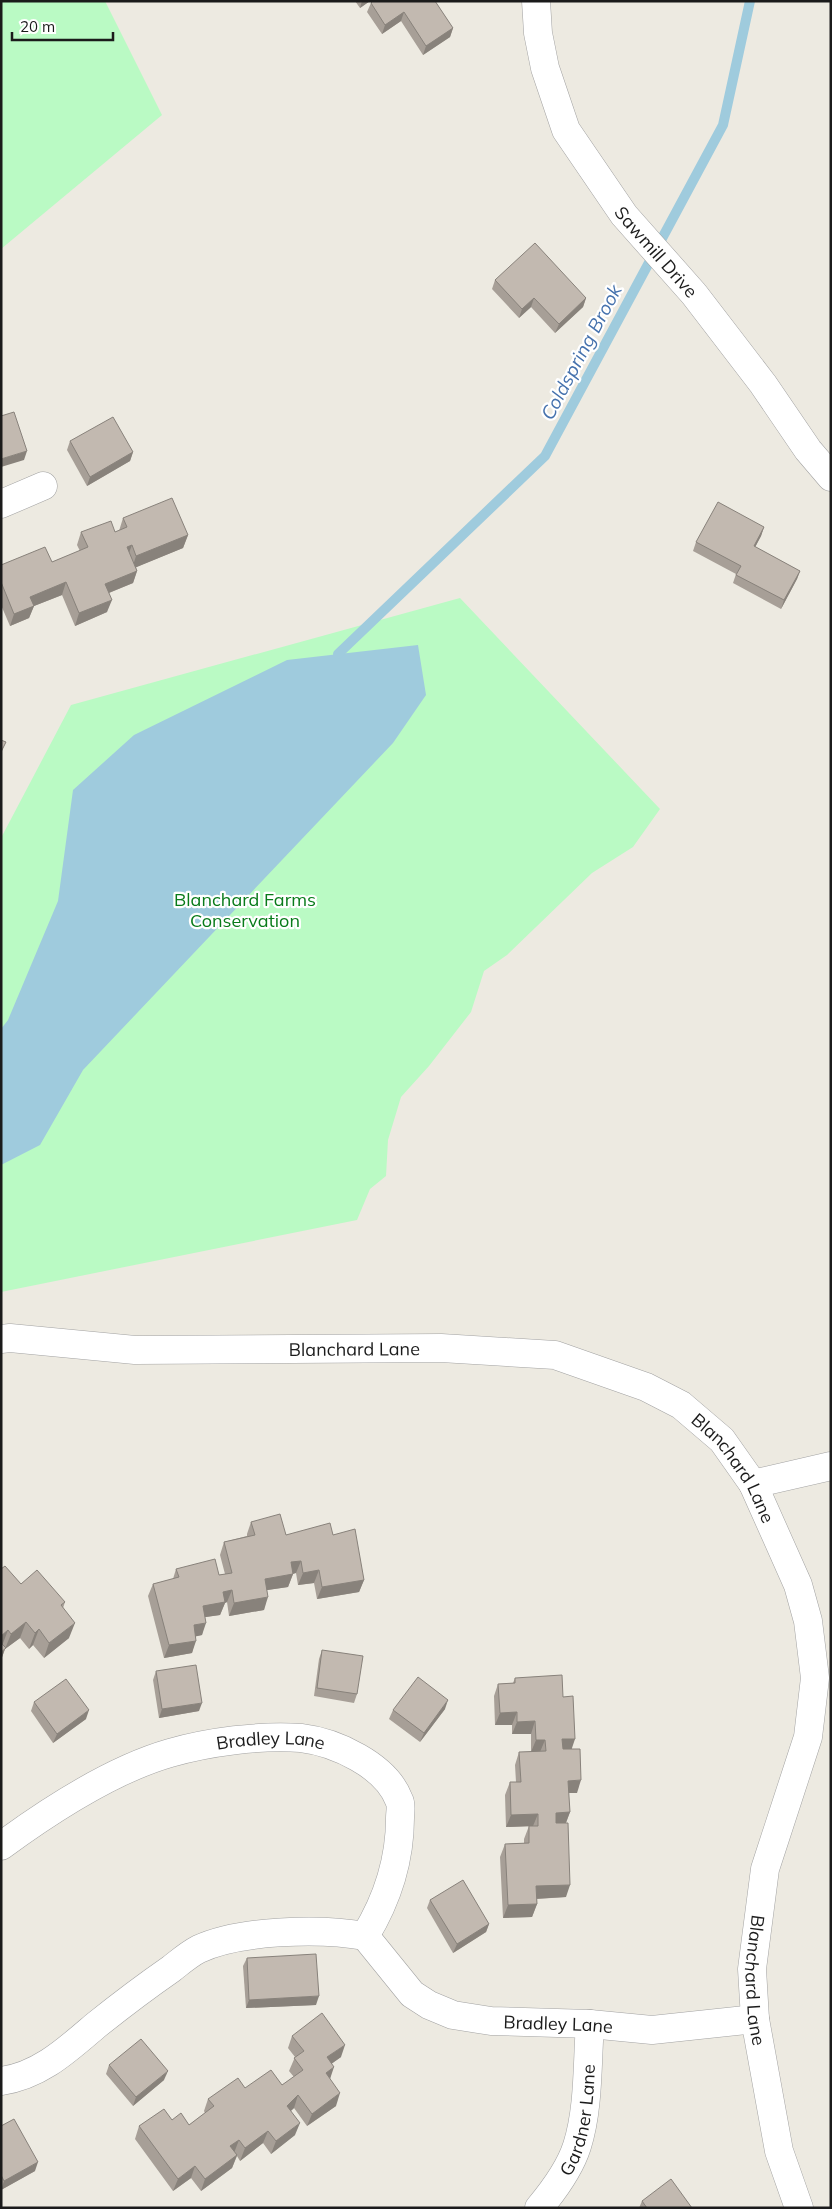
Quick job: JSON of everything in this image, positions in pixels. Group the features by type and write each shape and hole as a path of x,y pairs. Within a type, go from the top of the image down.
{"street":[{"name":"Sawmill Drive","path":"536,1 538,33 545,68 566,130 624,215 694,294 763,384 808,450 831,477"},
{"path":"1,504 42,486"},
{"name":"Blanchard Lane","path":"1,1339 10,1338 135,1350 441,1348 555,1355 646,1386 681,1405 722,1440 753,1484 798,1585 808,1621 815,1678 808,1737 765,1869 752,1969 755,2018 779,2151 799,2208"},
{"path":"753,1484 831,1466"},
{"name":"Bradley Lane","path":"1,1846 65,1804 103,1782 168,1753 197,1746 258,1738 302,1738 336,1747 365,1761 393,1786 400,1802 400,1836 394,1870 379,1912 364,1936 412,1994 429,2005 453,2015 491,2021 590,2024 652,2030 755,2018"},
{"path":"1,2081 36,2070 61,2055 128,1999 198,1950 220,1942 249,1936 338,1931 364,1936"},
{"name":"Gardner Lane","path":"539,2208 565,2172 577,2147 584,2111 590,2024"}],"green space":[{"path":"1,1 105,1 162,115 1,249"},
{"name":"Blanchard Farms Conservation","path":"460,598 660,809 633,847 592,873 507,955 484,971 471,1012 429,1066 401,1097 388,1140 386,1176 370,1189 357,1220 1,1292 1,838 71,705"}],"water":[{"path":"418,645 426,695 393,743 83,1070 40,1145 1,1165 1,1029 8,1020 58,901 73,790 134,735 287,660"}],"building":[{"path":"373,1 435,1 453,28 426,46 404,12 385,25 371,3"},
{"path":"535,243 586,298 559,324 534,298 522,309 495,280"},
{"path":"14,412 27,451 1,459 1,416"},
{"path":"113,417 133,452 90,477 70,441"},
{"path":"172,498 188,535 136,556 132,545 127,547 137,571 105,584 112,600 79,613 66,582 30,597 34,606 14,614 1,582 1,565 45,547 52,562 88,547 81,532 111,521 115,532 127,527 123,518"},
{"path":"718,502 764,527 754,546 800,571 784,600 736,575 741,566 696,542"},
{"path":"1,740 6,742 1,752"},
{"path":"280,1514 286,1535 330,1523 333,1535 355,1529 364,1580 322,1587 319,1570 303,1573 301,1561 291,1562 293,1574 265,1579 268,1597 234,1603 232,1590 223,1592 225,1602 203,1606 206,1623 194,1625 196,1641 169,1645 153,1584 179,1577 176,1569 215,1559 219,1575 232,1573 224,1542 255,1535 251,1522"},
{"path":"5,1566 21,1584 37,1570 65,1602 61,1605 75,1623 49,1643 39,1629 35,1633 26,1622 11,1634 8,1630 1,1636 1,1569"},
{"path":"1,1643 6,1648 1,1652"},
{"path":"322,1650 363,1656 357,1694 317,1688"},
{"path":"196,1665 202,1703 162,1709 156,1671"},
{"path":"562,1675 563,1697 573,1696 575,1739 562,1739 563,1749 580,1749 581,1780 568,1781 570,1812 556,1813 556,1823 568,1823 570,1885 536,1886 537,1904 508,1905 505,1844 529,1843 529,1826 538,1826 538,1814 511,1815 510,1782 521,1782 519,1752 546,1751 545,1740 536,1740 535,1721 517,1722 517,1712 500,1713 498,1684 515,1683 515,1678"},
{"path":"418,1677 448,1700 424,1733 393,1710"},
{"path":"66,1679 89,1710 57,1734 34,1702"},
{"path":"463,1880 489,1924 457,1944 430,1900"},
{"path":"316,1954 319,1996 249,2000 247,1958"},
{"path":"322,2013 345,2045 327,2057 334,2067 326,2073 340,2093 312,2114 298,2095 287,2106 300,2123 276,2141 268,2131 245,2148 239,2140 230,2146 237,2155 205,2179 195,2166 178,2179 139,2126 164,2109 172,2120 181,2113 189,2125 214,2106 208,2099 238,2078 245,2088 271,2070 282,2085 303,2070 294,2058 304,2051 292,2036"},
{"path":"141,2039 168,2071 136,2097 109,2065"},
{"path":"14,2119 38,2162 4,2181 1,2175 1,2126"},
{"path":"671,2179 692,2208 647,2208 642,2201"}],"waterway":[{"name":"Coldspring Brook","path":"338,654 545,456 723,125 750,1"}]}
